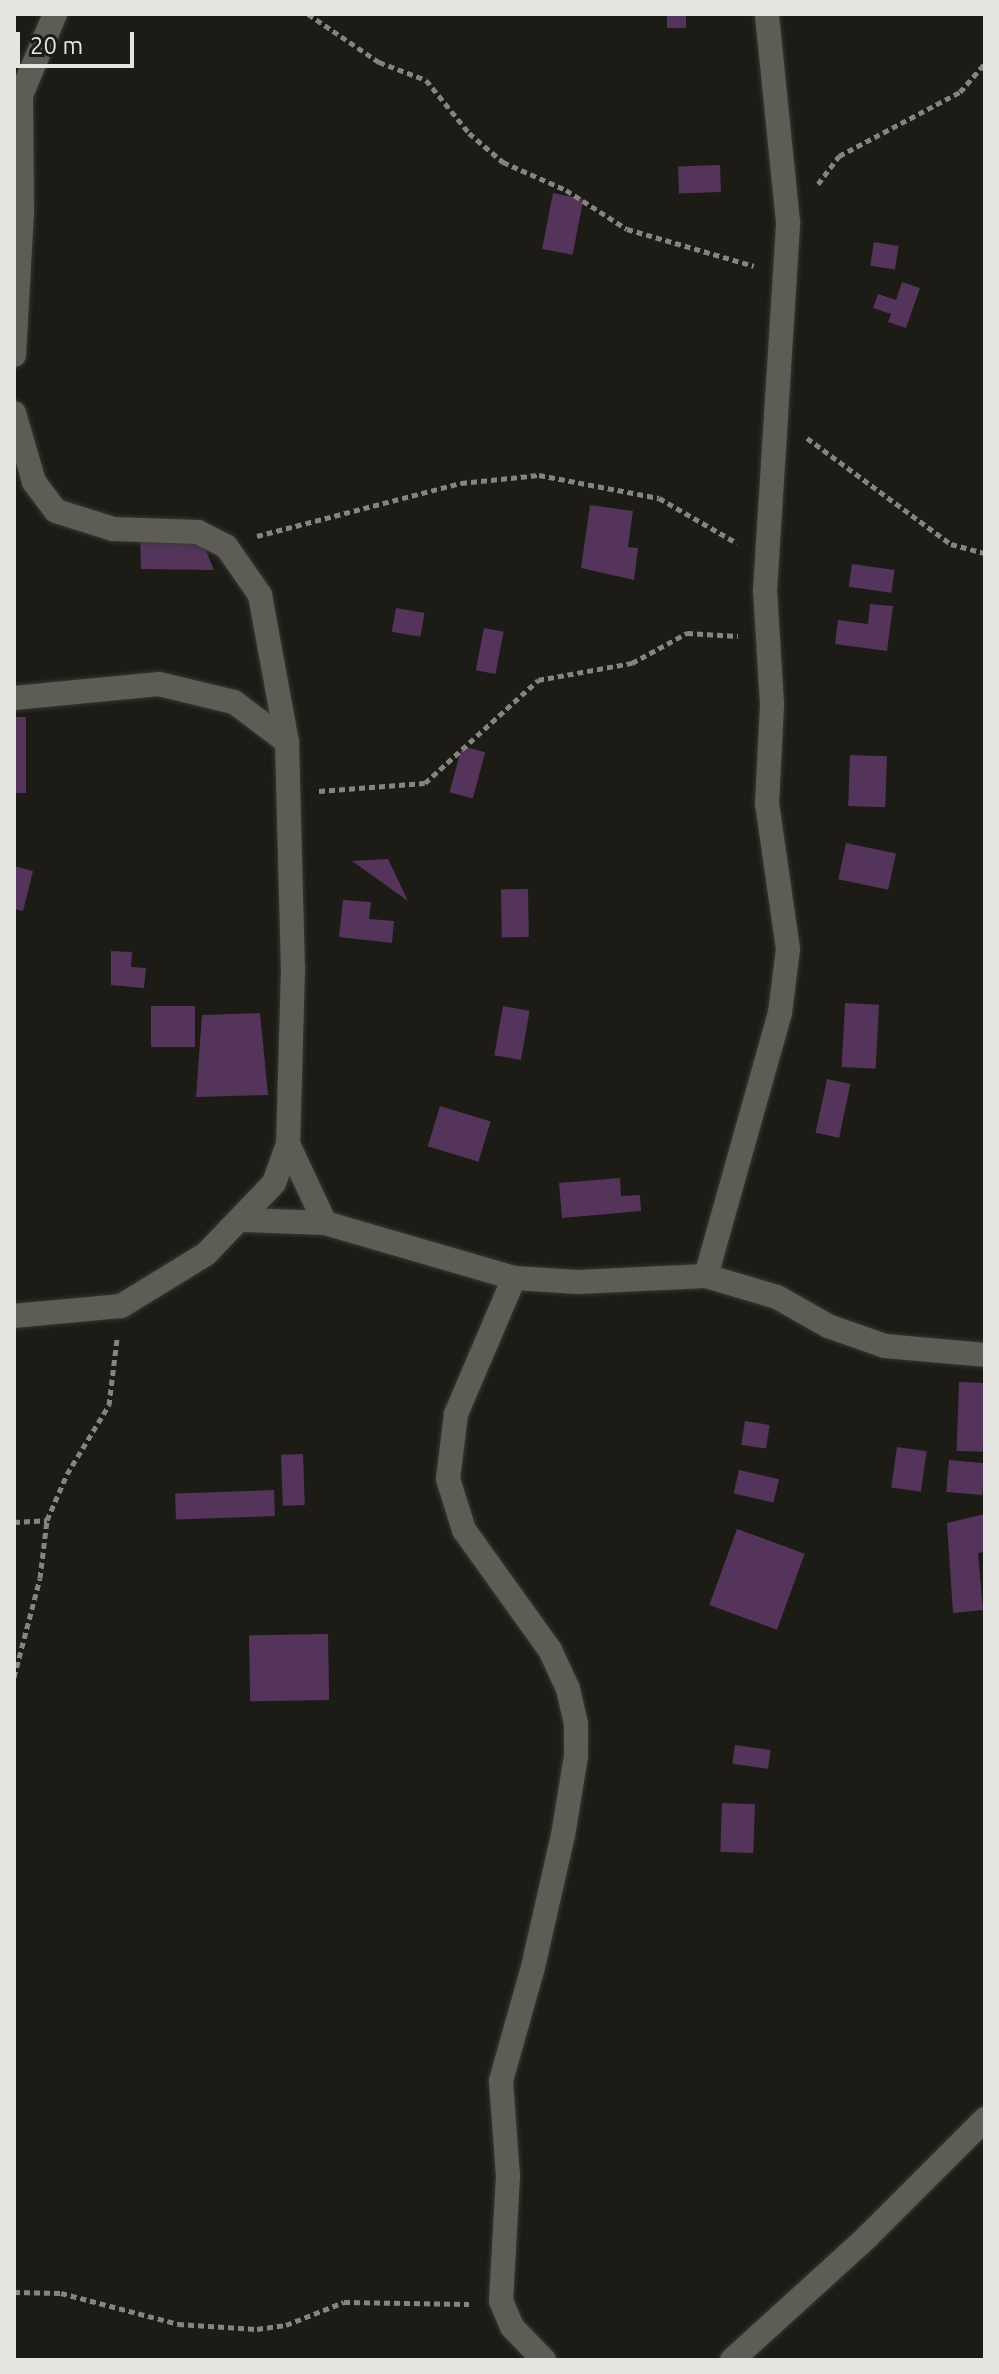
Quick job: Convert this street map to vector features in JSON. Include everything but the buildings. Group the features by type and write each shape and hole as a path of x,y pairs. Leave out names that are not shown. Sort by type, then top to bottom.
{"street":[{"path":"14,355 22,211 21,95 55,14"},
{"path":"706,1276 780,1013 788,949 767,804 772,704 766,561 788,222 767,14"},
{"path":"14,413 34,482 56,511 113,529 198,532 226,546 260,595 287,742 293,968 288,1144 274,1183 244,1220 206,1254 121,1306 14,1316"},
{"path":"14,698 159,684 234,702 287,742"},
{"path":"288,1144 325,1223"},
{"path":"244,1220 325,1223 514,1278 578,1282 706,1276 777,1297 828,1326 885,1346 985,1355"},
{"path":"514,1278 456,1414 448,1479 464,1530 550,1650 568,1689 576,1756 533,1967 501,2081 508,2176 502,2305 512,2327 544,2360"},
{"path":"732,2360 867,2237 985,2119"}],"path":[{"path":"308,14 379,62 426,80 469,133 503,162 566,190 627,229 785,275"},
{"path":"788,222 839,156 960,92 985,63"},
{"path":"777,416 951,544 985,553"},
{"path":"226,546 461,483 539,475 659,498 766,561"},
{"path":"286,793 425,783 538,680 632,663 687,633 768,638"},
{"path":"14,1677 40,1578 47,1520 67,1474 109,1405 121,1306"},
{"path":"14,1522 47,1520"},
{"path":"14,2292 61,2293 178,2324 257,2329 286,2325 344,2302 375,2299 502,2305"}]}
